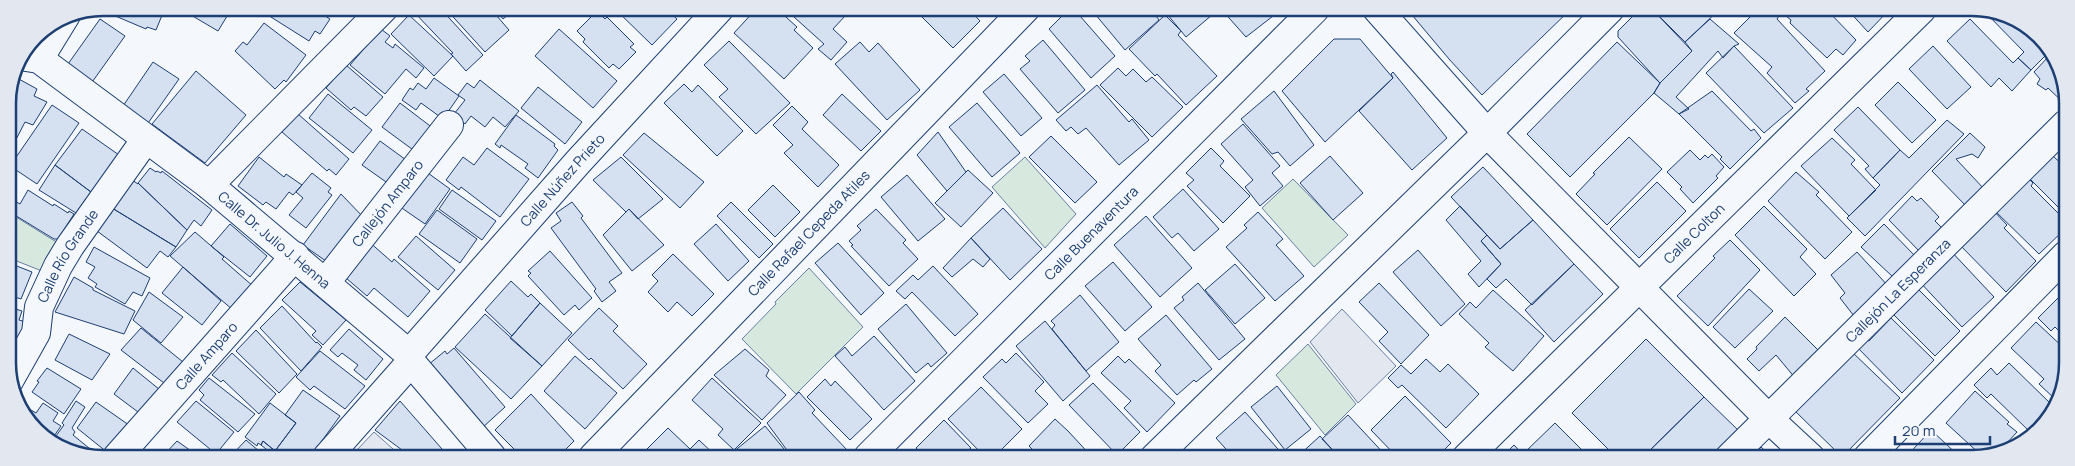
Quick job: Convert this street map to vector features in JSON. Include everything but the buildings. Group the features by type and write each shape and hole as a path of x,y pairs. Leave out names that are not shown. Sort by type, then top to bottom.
{"street":[{"path":"209,185 376,16"},
{"name":"Calle Núñez Prieto","path":"333,450 578,162 713,16"},
{"name":"Calle Rafael Cepeda Atiles","path":"600,450 1018,16"},
{"name":"Calle Buenaventura","path":"875,450 1308,16"},
{"path":"1382,16 1487,132 1639,288 1802,450"},
{"path":"1162,450 1603,16"},
{"name":"Calle Colton","path":"1474,450 1915,16"},
{"path":"32,58 50,35"},
{"name":"Calle Dr. Julio J. Henna","path":"32,58 209,185 326,282 410,358 486,450"},
{"name":"Callejón Amparo","path":"326,282 449,125"},
{"name":"Callejón La Esperanza","path":"1737,450 2059,131"},
{"name":"Calle Río Grande","path":"17,368 36,333 39,307 58,266 70,246 146,139"},
{"name":"Calle Amparo","path":"123,450 295,256"},
{"path":"1875,450 2059,261"}],"shaded area":[{"path":"1025,157 1076,214 1045,248 992,187"},
{"path":"1293,179 1348,235 1314,267 1262,208"},
{"path":"16,217 58,243 42,271 16,261"},
{"path":"809,268 863,327 796,394 742,339"},
{"path":"1342,309 1396,366 1358,403 1310,342"},
{"path":"1308,344 1356,404 1325,435 1276,375"},
{"path":"374,432 394,450 357,450"}]}
